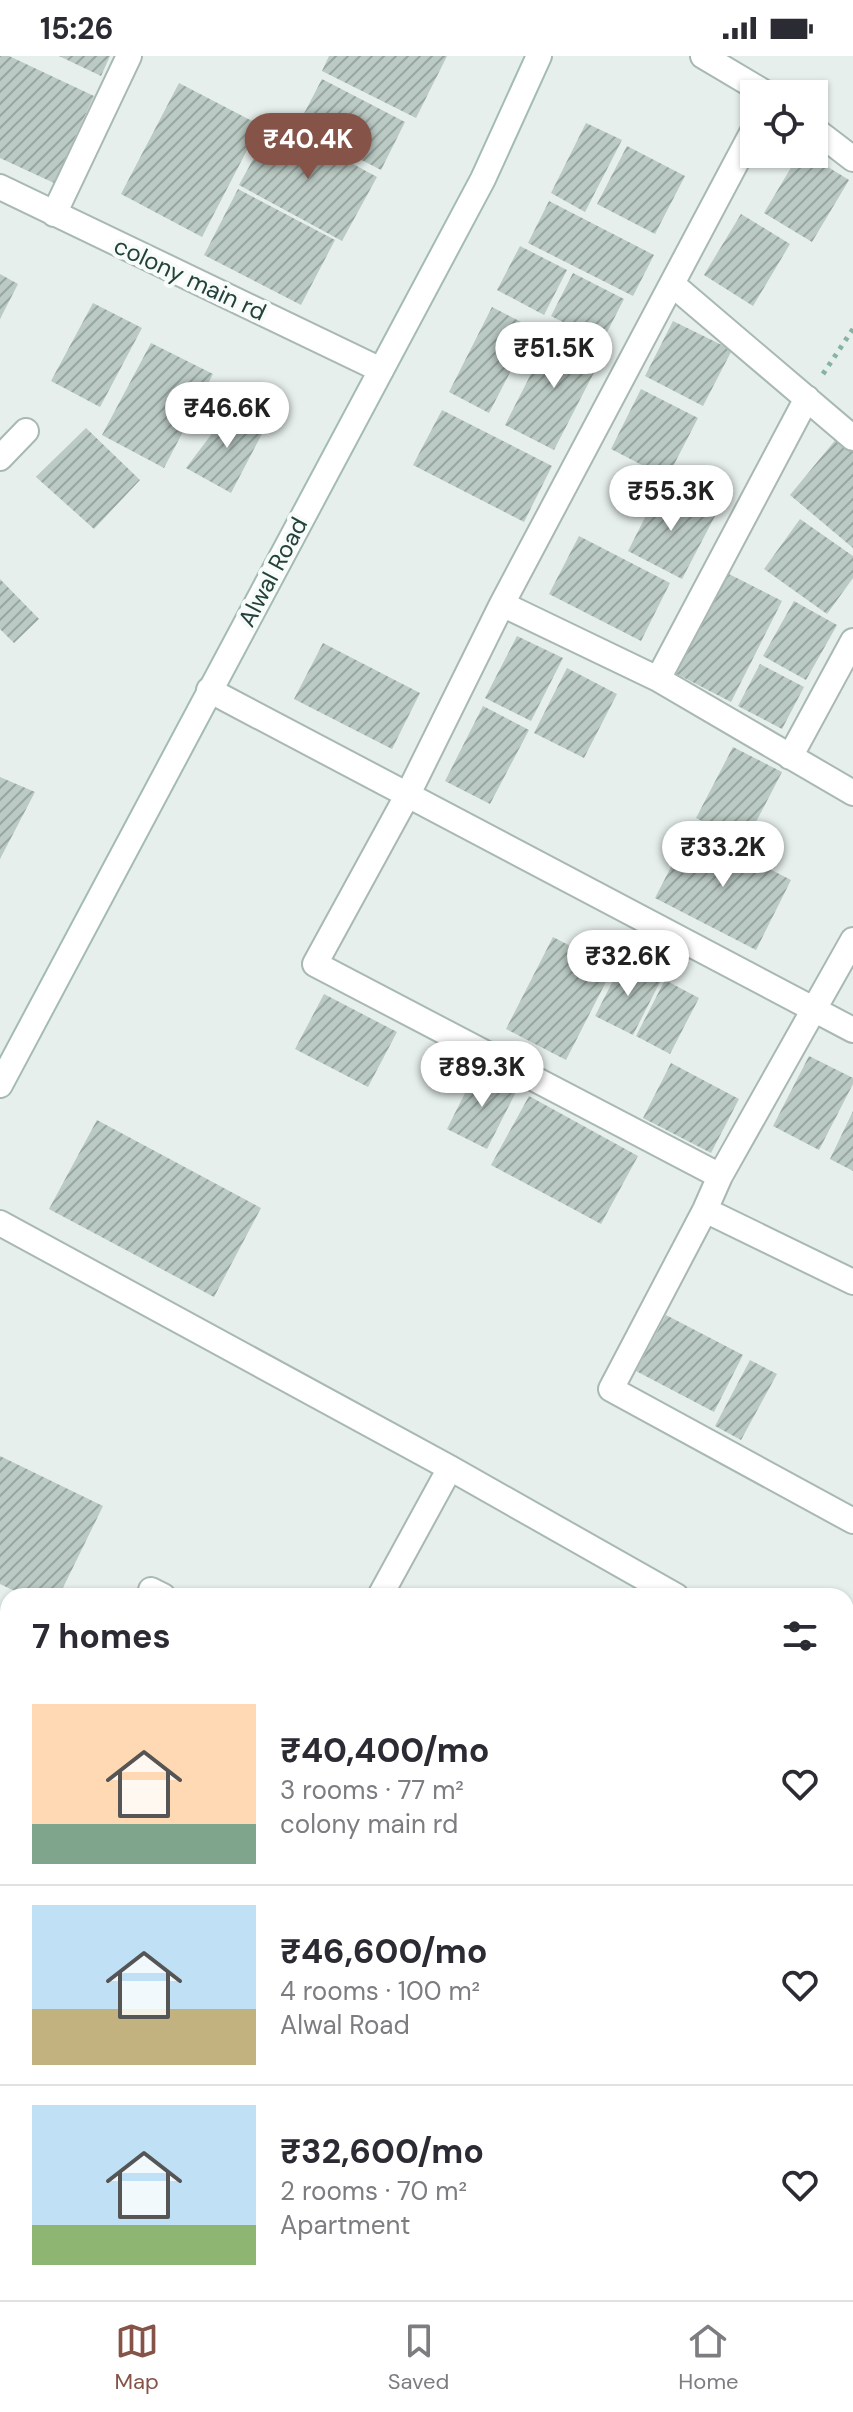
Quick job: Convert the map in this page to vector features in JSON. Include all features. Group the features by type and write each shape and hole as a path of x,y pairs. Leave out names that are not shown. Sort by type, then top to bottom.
{"street":[{"path":"54,214 129,56"},
{"name":"Alwal Road","path":"0,1085 483,179 539,56"},
{"path":"703,56 743,80"},
{"path":"828,140 853,159"},
{"path":"720,1176 315,964 408,794 502,604 740,155"},
{"name":"colony main rd","path":"0,187 381,370"},
{"path":"672,284 853,438"},
{"path":"658,679 807,398"},
{"path":"0,458 26,431"},
{"path":"502,604 658,679 853,793"},
{"path":"790,757 853,641"},
{"path":"209,690 853,1030"},
{"path":"853,940 720,1176 611,1389 853,1521"},
{"path":"705,1210 853,1282"},
{"path":"0,1223 450,1468 662,1588"},
{"path":"384,1588 450,1468"}],"path":[{"path":"807,398 853,329"}],"building":[{"path":"0,56 9,56 94,96 54,183 0,158"},
{"path":"59,56 110,56 101,76"},
{"path":"329,56 447,56 416,118 322,71"},
{"path":"322,79 405,122 381,170 297,127"},
{"path":"179,83 260,125 202,237 121,194"},
{"path":"274,121 377,177 342,241 239,185"},
{"path":"586,123 622,140 585,212 551,193"},
{"path":"627,146 685,176 655,234 597,204"},
{"path":"828,167 849,180 812,242 764,213 791,168"},
{"path":"238,189 335,240 301,305 204,255"},
{"path":"549,201 654,255 633,296 528,243"},
{"path":"741,214 790,244 753,306 704,275"},
{"path":"520,246 567,270 544,315 497,290"},
{"path":"573,273 624,299 602,342 551,316"},
{"path":"0,274 18,284 0,319"},
{"path":"93,303 142,328 100,407 51,381"},
{"path":"492,307 533,328 489,413 449,392"},
{"path":"673,321 732,350 703,406 645,376"},
{"path":"554,329 603,355 554,450 505,425"},
{"path":"151,343 213,374 164,468 102,435"},
{"path":"641,389 698,418 667,478 611,449"},
{"path":"232,407 265,428 231,493 186,468"},
{"path":"442,410 552,466 524,522 413,465"},
{"path":"86,428 140,480 94,529 36,477"},
{"path":"837,438 853,451 853,548 790,495"},
{"path":"660,488 715,516 682,579 628,551"},
{"path":"800,519 853,556 853,578 827,614 764,569"},
{"path":"579,536 670,583 641,641 549,594"},
{"path":"727,573 782,601 731,702 675,673"},
{"path":"0,579 39,619 14,643 0,629"},
{"path":"794,601 837,625 806,680 763,656"},
{"path":"517,636 563,658 531,721 485,698"},
{"path":"323,643 420,693 392,749 294,699"},
{"path":"760,664 804,687 782,729 738,706"},
{"path":"567,668 617,694 584,758 534,733"},
{"path":"483,706 529,730 490,804 445,781"},
{"path":"733,747 782,772 745,843 696,818"},
{"path":"0,777 35,792 0,859"},
{"path":"691,828 791,880 756,950 655,898"},
{"path":"553,937 613,968 566,1060 506,1029"},
{"path":"623,961 661,980 633,1035 595,1016"},
{"path":"665,980 699,998 670,1054 636,1036"},
{"path":"324,994 397,1032 368,1087 295,1049"},
{"path":"809,1056 853,1078 853,1084 819,1150 773,1126"},
{"path":"671,1063 739,1099 711,1153 643,1118"},
{"path":"477,1069 517,1090 487,1149 447,1129"},
{"path":"529,1096 638,1156 601,1224 491,1165"},
{"path":"853,1111 853,1171 830,1159"},
{"path":"97,1120 261,1208 214,1297 49,1209"},
{"path":"666,1315 743,1355 714,1412 636,1371"},
{"path":"750,1360 777,1374 741,1440 715,1426"},
{"path":"0,1456 103,1506 63,1588 8,1588 0,1584"}]}
